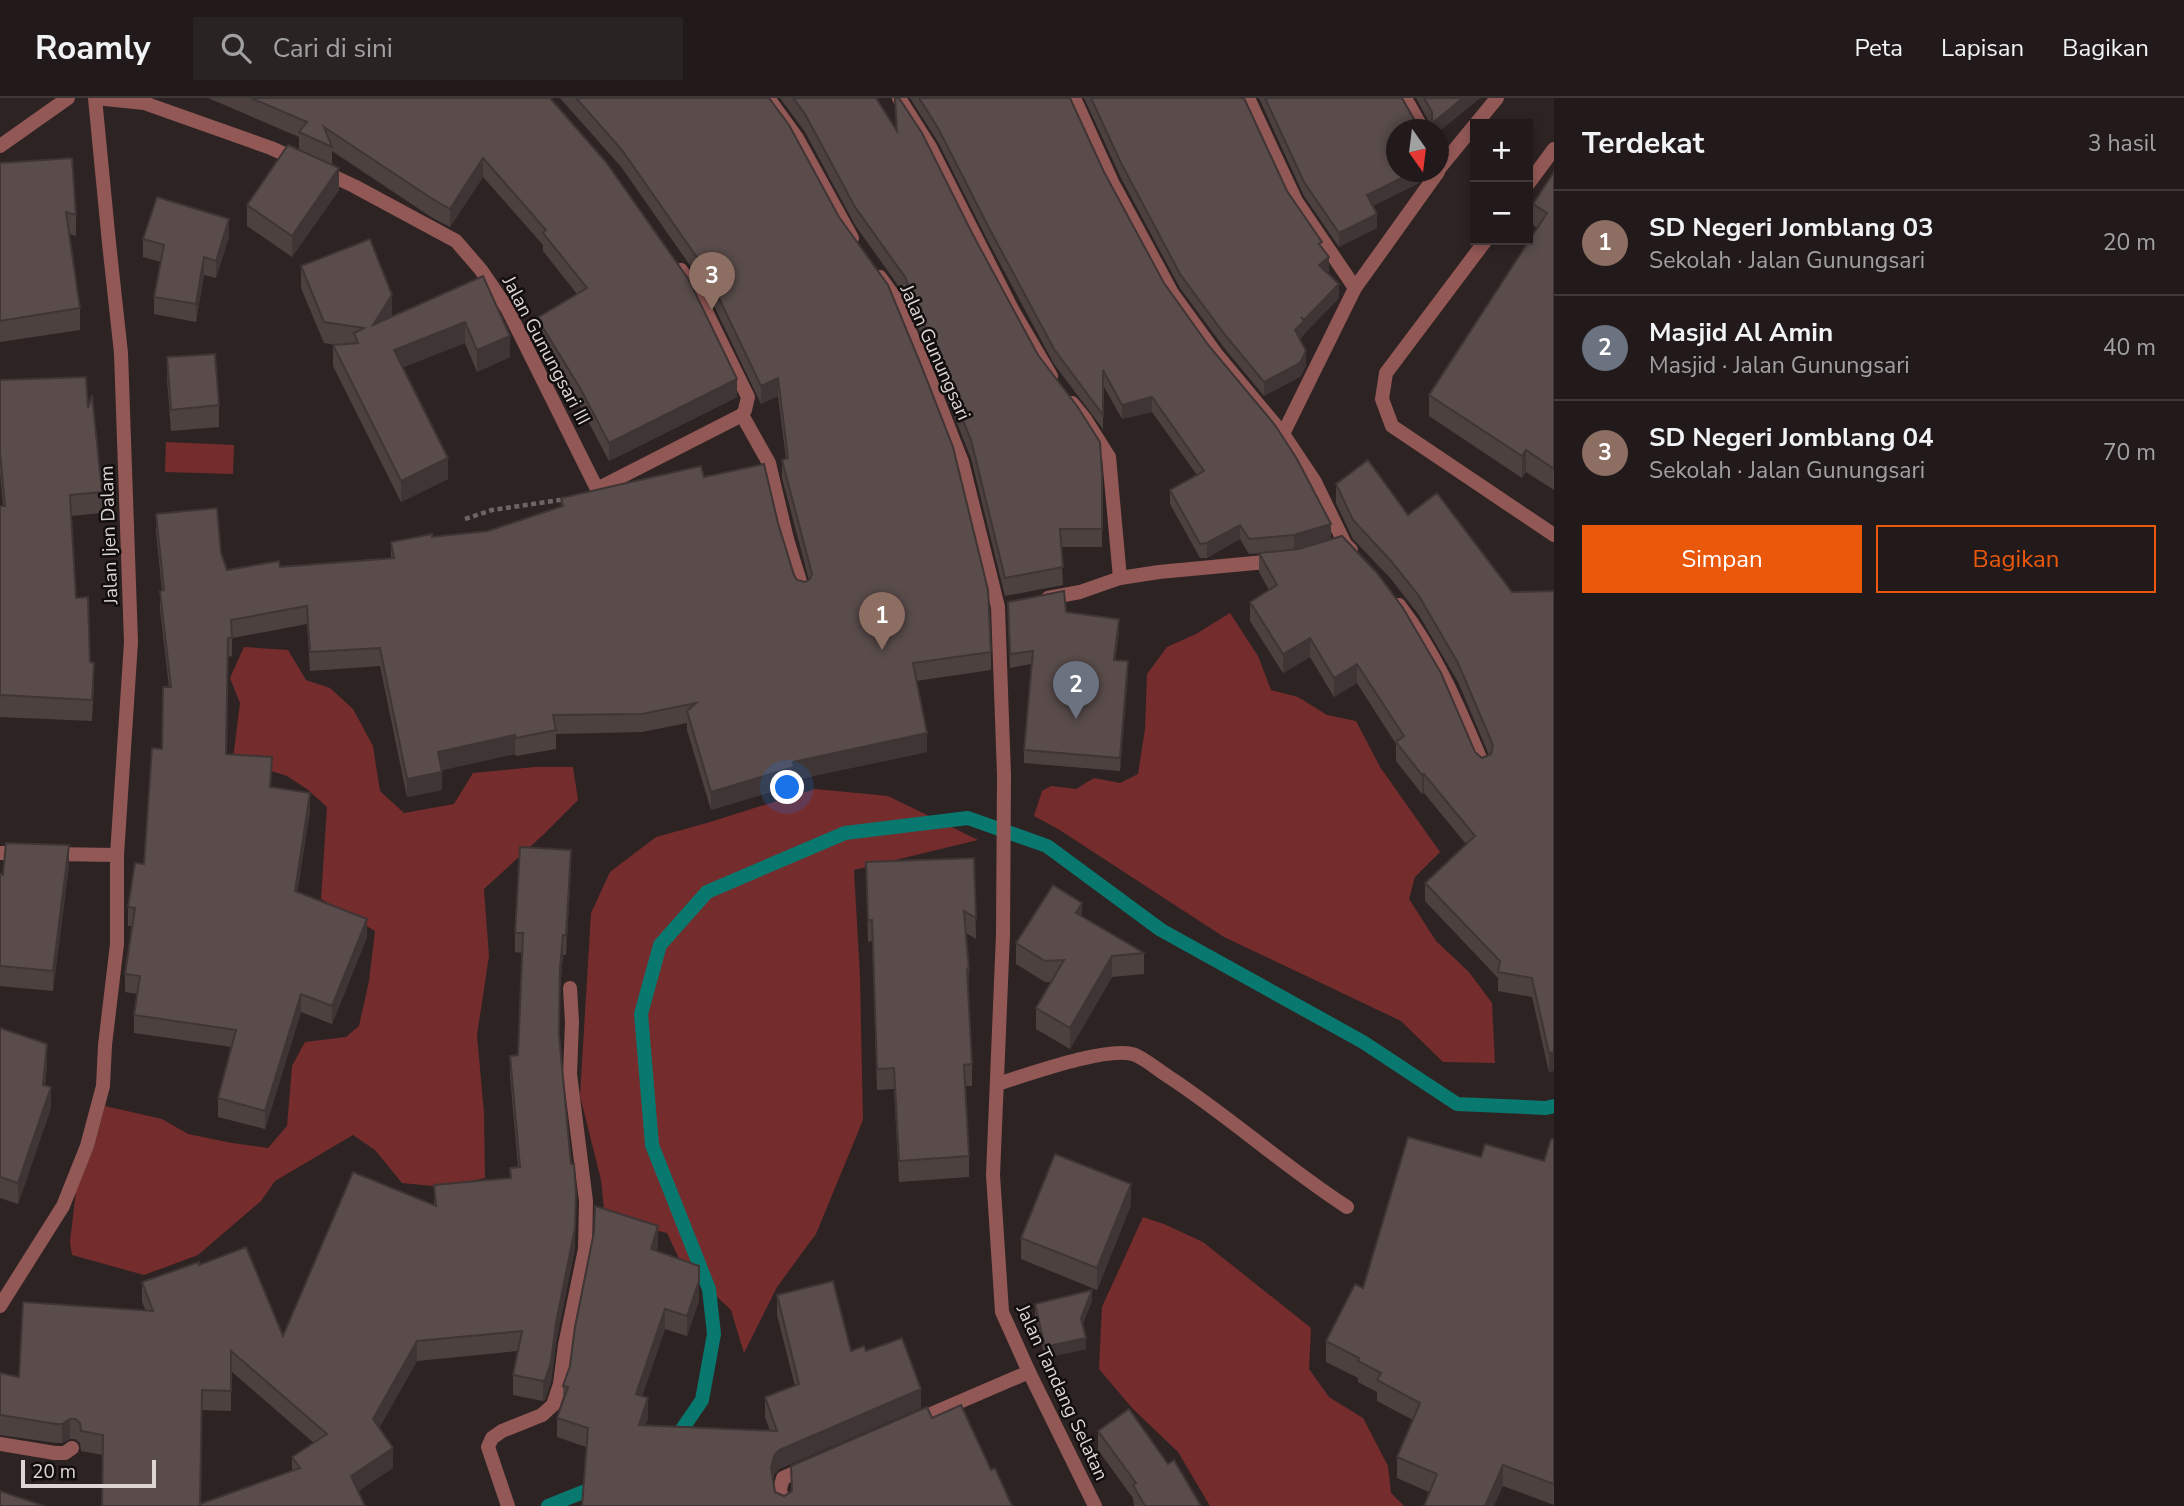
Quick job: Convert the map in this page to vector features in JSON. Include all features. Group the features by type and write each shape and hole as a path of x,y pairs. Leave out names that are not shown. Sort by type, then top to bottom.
{"street":[{"path":"0,146 68,98"},
{"name":"Jalan Ijen Dalam","path":"0,1306 63,1206 87,1146 103,1086 117,944 117,855 131,642 121,353 108,243 96,98 145,100"},
{"name":"Jalan Gunungsari","path":"768,98 797,138 847,230 895,299 962,462 1004,606 1004,775"},
{"path":"899,98 930,147 1046,369 1085,419 1109,457 1120,578"},
{"path":"1074,98 1112,182 1172,293 1217,355 1283,434 1315,482 1339,546 1361,561"},
{"path":"1248,98 1296,201 1355,288"},
{"path":"1405,98 1417,119"},
{"path":"1449,153 1497,98"},
{"name":"Jalan Gunungsari III","path":"145,100 271,148 354,186 456,241 507,307 597,489"},
{"path":"1529,182 1554,149"},
{"path":"1283,434 1355,288 1427,182"},
{"path":"1482,245 1386,373 1382,399 1392,426 1554,534"},
{"path":"597,489 742,415 745,410 748,397 697,293 674,261"},
{"path":"742,415 769,463 787,539 803,591"},
{"path":"1032,601 1080,592 1120,578 1296,559"},
{"path":"1391,595 1411,621 1450,687 1484,767"},
{"name":"Jalan Tandang Selatan","path":"1004,775 1003,934 993,1175 1002,1312 1095,1506"},
{"path":"0,853 117,855"},
{"path":"508,1506 488,1447 492,1438 502,1431 542,1415 553,1405 560,1384 565,1345 585,1249 586,1201 570,1074 570,988"},
{"path":"997,1084 1108,1054 1133,1054 1192,1092 1308,1181 1347,1207"},
{"path":"906,1425 1029,1372"},
{"path":"0,1444 55,1454 65,1454 72,1448"},
{"path":"783,1506 780,1489 783,1478 820,1462"}],"path":[{"path":"465,519 492,510 559,502 597,489"}],"shaded area":[{"path":"166,442 234,445 233,474 165,472"},
{"path":"1230,613 1258,656 1271,690 1298,697 1327,715 1356,721 1380,767 1440,852 1415,877 1409,899 1436,941 1469,972 1492,1003 1495,1063 1443,1062 1401,1021 1224,937 1034,816 1042,791 1051,786 1076,789 1094,778 1120,783 1138,774 1145,729 1147,674 1167,647 1196,634"},
{"path":"244,647 288,650 306,680 330,688 353,709 373,746 380,791 404,813 454,804 473,773 535,767 573,767 578,800 484,889 489,956 477,1035 484,1113 485,1178 443,1187 402,1183 375,1150 353,1135 275,1181 261,1201 198,1255 144,1275 72,1255 70,1242 76,1191 94,1147 105,1106 162,1119 188,1134 268,1148 287,1126 292,1066 305,1042 346,1037 359,1026 369,981 375,931 321,899 327,807 287,776 233,759 240,703 230,678"},
{"path":"815,789 888,796 978,840 854,870 860,977 863,1120 816,1234 777,1287 744,1353 731,1310 681,1263 667,1233 605,1218 601,1180 580,1096 591,913 610,872 656,837"},
{"path":"1143,1217 1203,1242 1311,1328 1309,1369 1329,1397 1363,1418 1388,1466 1391,1493 1404,1506 1210,1506 1178,1452 1133,1409 1099,1369 1102,1307"}],"building":[{"path":"251,98 550,98 606,162 689,280 737,379 609,443 580,388 537,318 587,288 543,233 546,230 483,158 450,209 324,127 332,147 299,132 307,122"},
{"path":"576,98 769,98 789,125 839,217 888,285 921,365 953,447 988,590 991,652 913,663 927,733 793,762 794,767 711,792 687,711 696,703 642,714 553,715 556,730 516,738 515,735 438,752 442,772 407,779 380,648 310,652 307,606 231,620 232,638 228,638 226,754 272,757 270,787 310,793 295,891 367,919 332,1006 301,994 265,1111 218,1098 236,1030 134,1015 140,976 125,974 135,908 128,907 135,863 144,864 152,748 162,749 163,687 171,687 160,591 164,590 156,514 217,508 221,553 227,570 279,561 280,567 394,558 391,542 432,534 432,537 488,531 563,506 561,498 701,466 704,477 764,464 794,575 797,580 805,582 812,574 782,460 788,458 778,378 761,386 705,269 622,150"},
{"path":"793,98 876,98 897,131 895,98 899,98 922,133 1038,355 1077,406 1100,442 1102,529 1060,529 1063,567 1005,578 971,440 905,277 855,207 805,114"},
{"path":"919,98 1070,98 1104,172 1164,283 1209,346 1275,425 1297,459 1331,524 1294,535 1249,539 1240,525 1207,543 1200,544 1170,490 1204,471 1152,397 1122,405 1103,370 1103,415 1054,349 938,128"},
{"path":"1091,98 1244,98 1287,191 1322,242 1319,244 1329,257 1319,265 1339,284 1304,320 1301,317 1304,321 1295,330 1306,351 1300,363 1264,382 1225,335 1180,274 1121,163"},
{"path":"1265,98 1402,98 1414,119 1386,119 1386,182 1394,182 1367,195 1377,214 1339,233 1304,182"},
{"path":"1424,98 1463,98 1437,119 1432,119 1432,112"},
{"path":"288,145 339,168 292,236 247,205"},
{"path":"72,158 76,215 66,212 80,308 0,321 0,163"},
{"path":"1554,172 1554,469 1526,450 1522,456 1429,395 1526,245 1533,245 1533,235 1547,213 1533,204"},
{"path":"157,197 229,219 216,261 204,257 196,304 154,297 164,245 143,239"},
{"path":"370,239 392,295 373,325 483,276 510,336 477,350 465,322 394,350 448,458 401,481 333,345 358,343 354,333 364,328 324,322 301,266"},
{"path":"215,354 219,405 171,410 167,357"},
{"path":"86,377 88,408 92,395 102,492 70,495 76,598 88,597 90,662 94,663 92,700 0,695 0,506 5,506 0,452 0,380"},
{"path":"1368,460 1408,515 1437,493 1512,592 1554,591 1554,1052 1549,1053 1532,978 1498,972 1500,961 1425,883 1475,836 1396,742 1404,736 1357,664 1334,678 1310,638 1283,654 1250,602 1277,585 1259,553 1299,549 1342,536 1377,573 1403,608 1441,673 1475,752 1482,758 1491,754 1493,745 1458,663 1419,596 1353,520 1336,484"},
{"path":"1064,591 1066,612 1119,619 1114,660 1128,661 1120,758 1024,750 1033,651 1010,654 1008,602"},
{"path":"6,843 69,845 53,971 0,966 0,874 3,875"},
{"path":"520,847 571,850 566,935 563,935 560,969 559,1034 571,1164 574,1164 575,1228 551,1362 545,1380 513,1375 522,1331 417,1341 373,1419 393,1448 351,1476 365,1506 102,1506 103,1435 81,1431 80,1423 75,1419 56,1424 0,1415 0,1373 19,1377 23,1302 153,1311 142,1282 246,1247 283,1336 353,1172 436,1206 434,1185 511,1178 510,1168 520,1167 510,1056 518,1055 523,933 515,933","holes":["231,1351 327,1434 292,1457 300,1468 200,1504 202,1390 231,1391"]},
{"path":"974,858 976,918 964,911 972,1064 964,1065 969,1156 899,1161 894,1068 877,1069 872,920 868,920 866,862"},
{"path":"1053,885 1082,903 1076,913 1144,953 1112,956 1070,1028 1036,1008 1064,960 1045,961 1016,943"},
{"path":"0,1028 47,1044 43,1085 51,1087 18,1183 0,1177"},
{"path":"1408,1137 1481,1157 1485,1144 1544,1161 1551,1139 1554,1139 1554,1484 1503,1465 1485,1506 1424,1506 1437,1474 1397,1457 1420,1403 1377,1380 1381,1373 1326,1341 1355,1284 1363,1288"},
{"path":"1055,1154 1131,1184 1097,1268 1021,1238"},
{"path":"595,1206 658,1226 651,1249 699,1266 699,1281 687,1316 665,1309 636,1394 648,1398 639,1425 777,1431 765,1397 799,1384 777,1295 833,1281 851,1351 864,1346 866,1351 902,1338 921,1389 779,1450 774,1456 771,1468 775,1492 784,1496 792,1491 791,1466 927,1407 932,1418 961,1405 991,1470 995,1468 1012,1506 582,1506 588,1428 557,1418 568,1387 563,1386 570,1366 594,1232"},
{"path":"1092,1290 1081,1318 1086,1338 1045,1347 1035,1304"},
{"path":"1129,1409 1168,1464 1174,1460 1201,1506 1145,1506 1133,1485 1136,1483 1098,1431"},
{"path":"0,1491 44,1506 0,1506"}],"waterway":[{"path":"674,1441 702,1400 714,1334 709,1289 652,1145 641,1014 660,945 707,892 845,833 968,818 1047,846 1161,930 1363,1042 1457,1104 1546,1108 1554,1106"},
{"path":"548,1506 598,1486"}],"place":[{"name":"SD Negeri Jomblang 04","path":"712,310"},
{"name":"SD Negeri Jomblang 03","path":"882,650"},
{"name":"Masjid Al Amin","path":"1076,719"}]}
